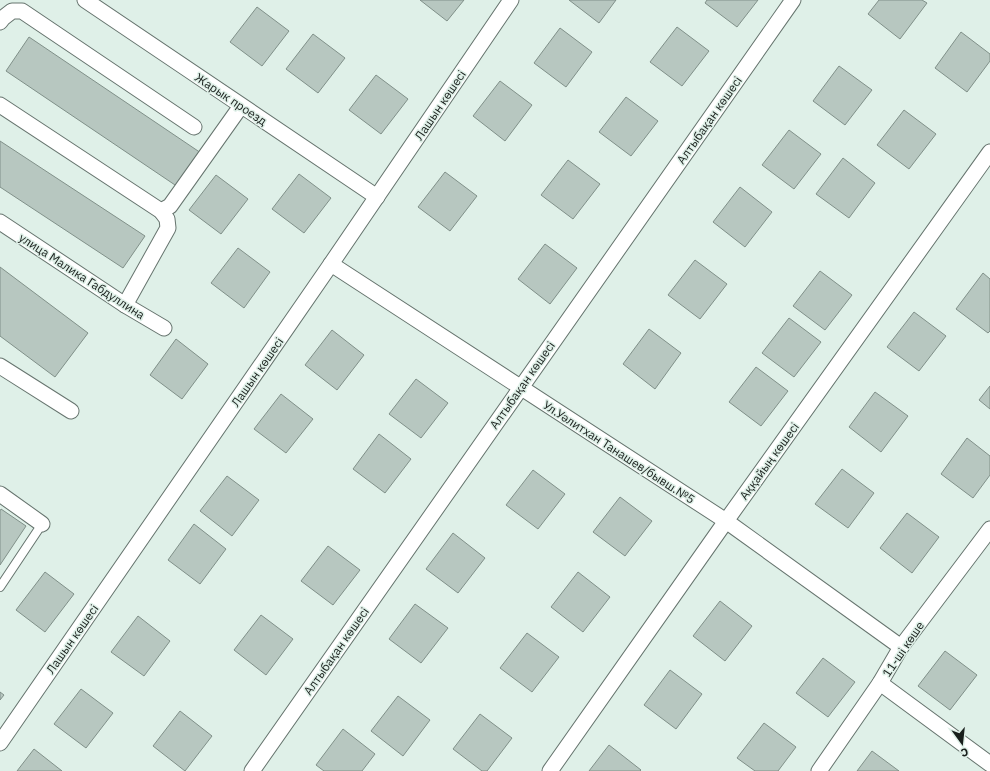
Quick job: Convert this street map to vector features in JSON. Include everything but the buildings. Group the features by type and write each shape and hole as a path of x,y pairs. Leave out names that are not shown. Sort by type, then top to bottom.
{"street":[{"name":"Жарык проезд","path":"85,0 377,197"},
{"name":"Лашын көшесі","path":"0,743 331,264 511,0"},
{"name":"Алтыбақан көшесі","path":"252,771 793,0"},
{"path":"0,22 12,11 22,11 194,127"},
{"path":"0,105 161,211 167,219 168,228 125,305"},
{"path":"161,211 170,206 241,106"},
{"name":"Аққайың көшесі","path":"550,771 726,521 990,152"},
{"name":"улица Малика Габдуллина","path":"0,222 125,305 164,328"},
{"name":"Ул.Уәлитхан Танашев/бывш.№5","path":"331,264 726,521 901,647"},
{"path":"0,366 72,411"},
{"path":"0,494 42,524"},
{"name":"11-ші көше","path":"819,771 880,683 901,647 990,529"},
{"path":"880,683 990,764"}],"lane":[{"path":"0,588 42,524"}]}
